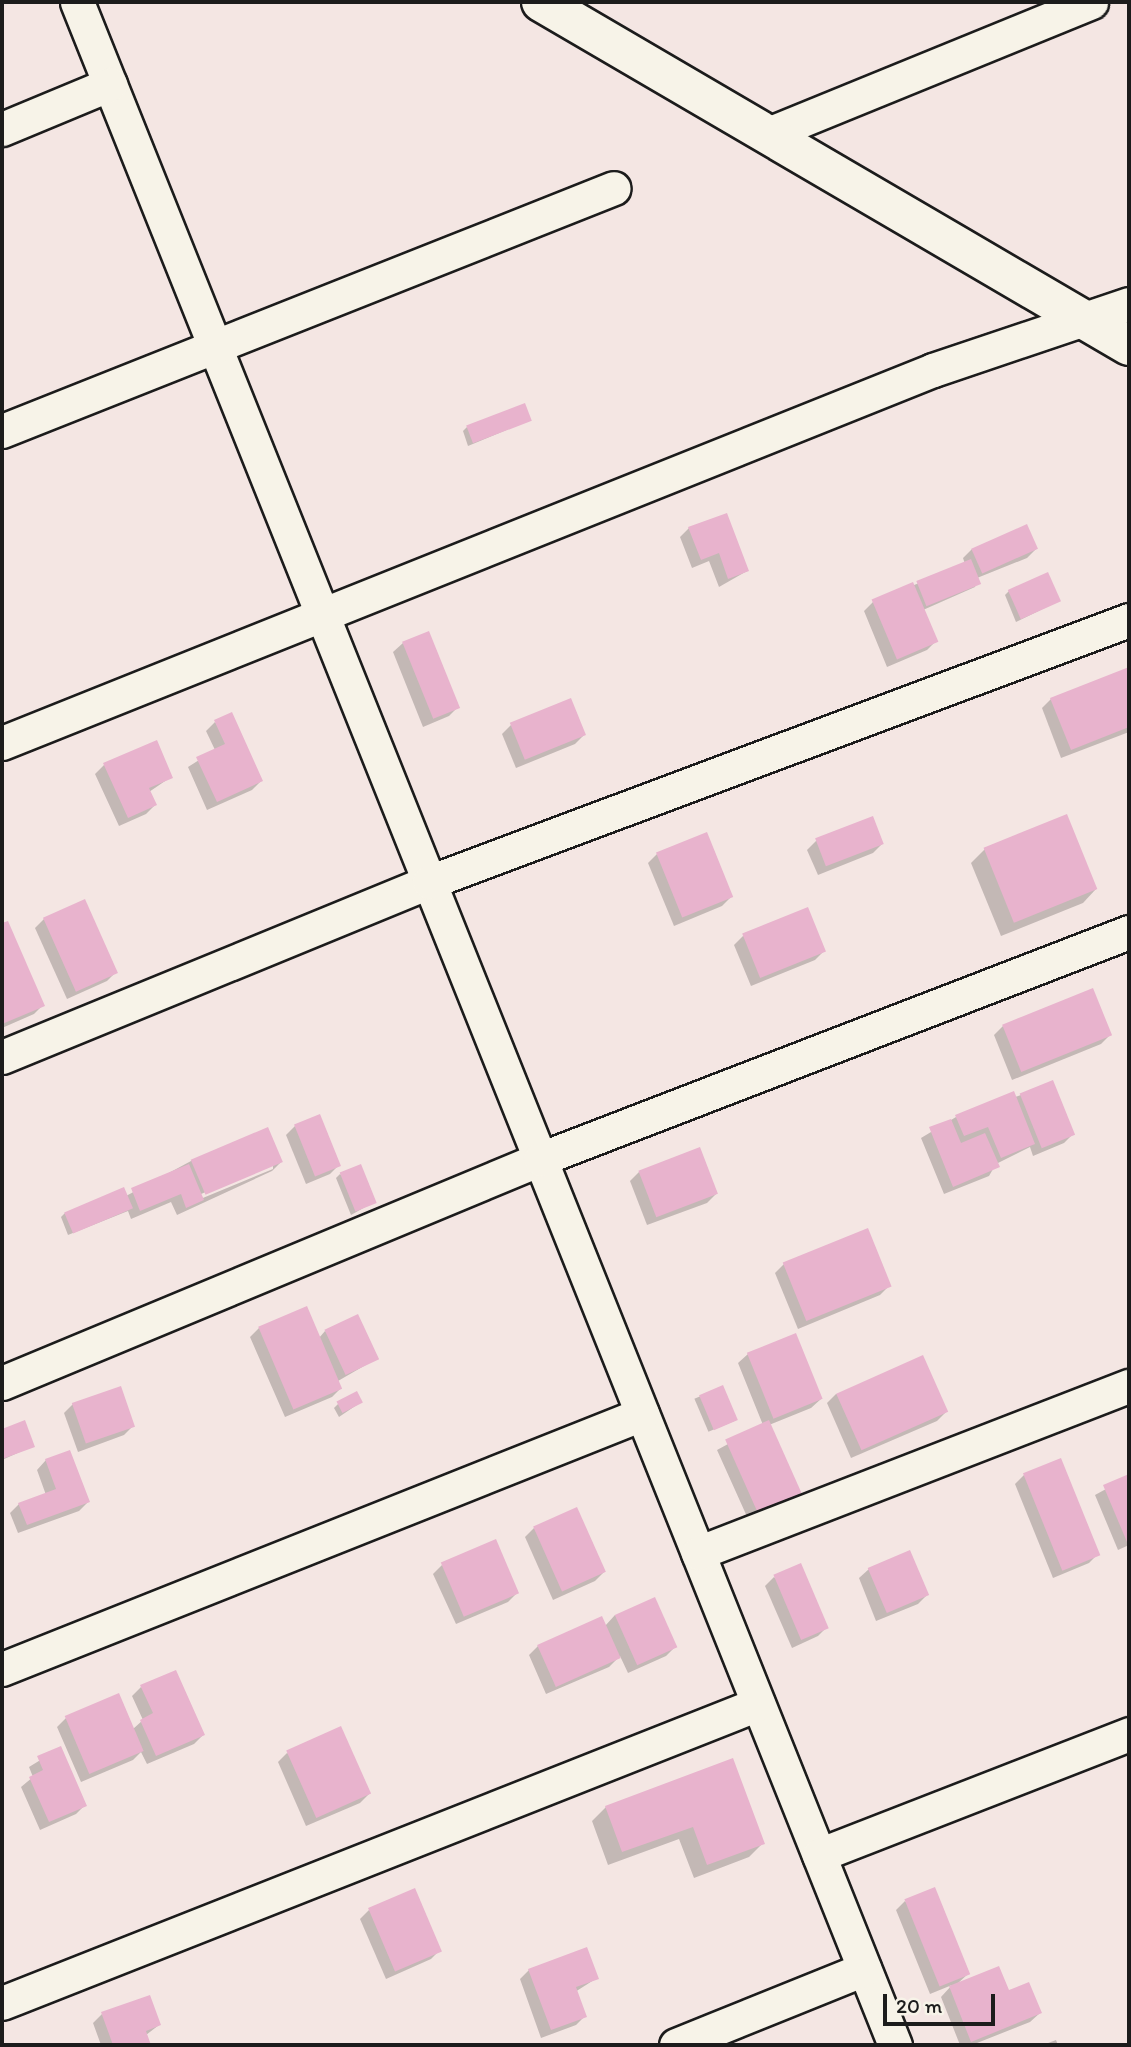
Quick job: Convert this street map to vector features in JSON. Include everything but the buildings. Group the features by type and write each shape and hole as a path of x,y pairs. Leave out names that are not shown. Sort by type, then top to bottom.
{"street":[{"path":"77,2 895,2045"},
{"path":"541,2 1129,346"},
{"path":"768,134 1091,2"},
{"path":"2,129 110,84"},
{"path":"2,431 614,188"},
{"path":"2,743 933,370 1087,321 1129,303"},
{"path":"2,1057 429,882 1129,620"},
{"path":"2,1382 540,1159 1129,932"},
{"path":"698,1553 1129,1386"},
{"path":"2,1669 642,1415"},
{"path":"2,2003 758,1704"},
{"path":"818,1855 1129,1734"},
{"path":"676,2045 864,1969"}]}
